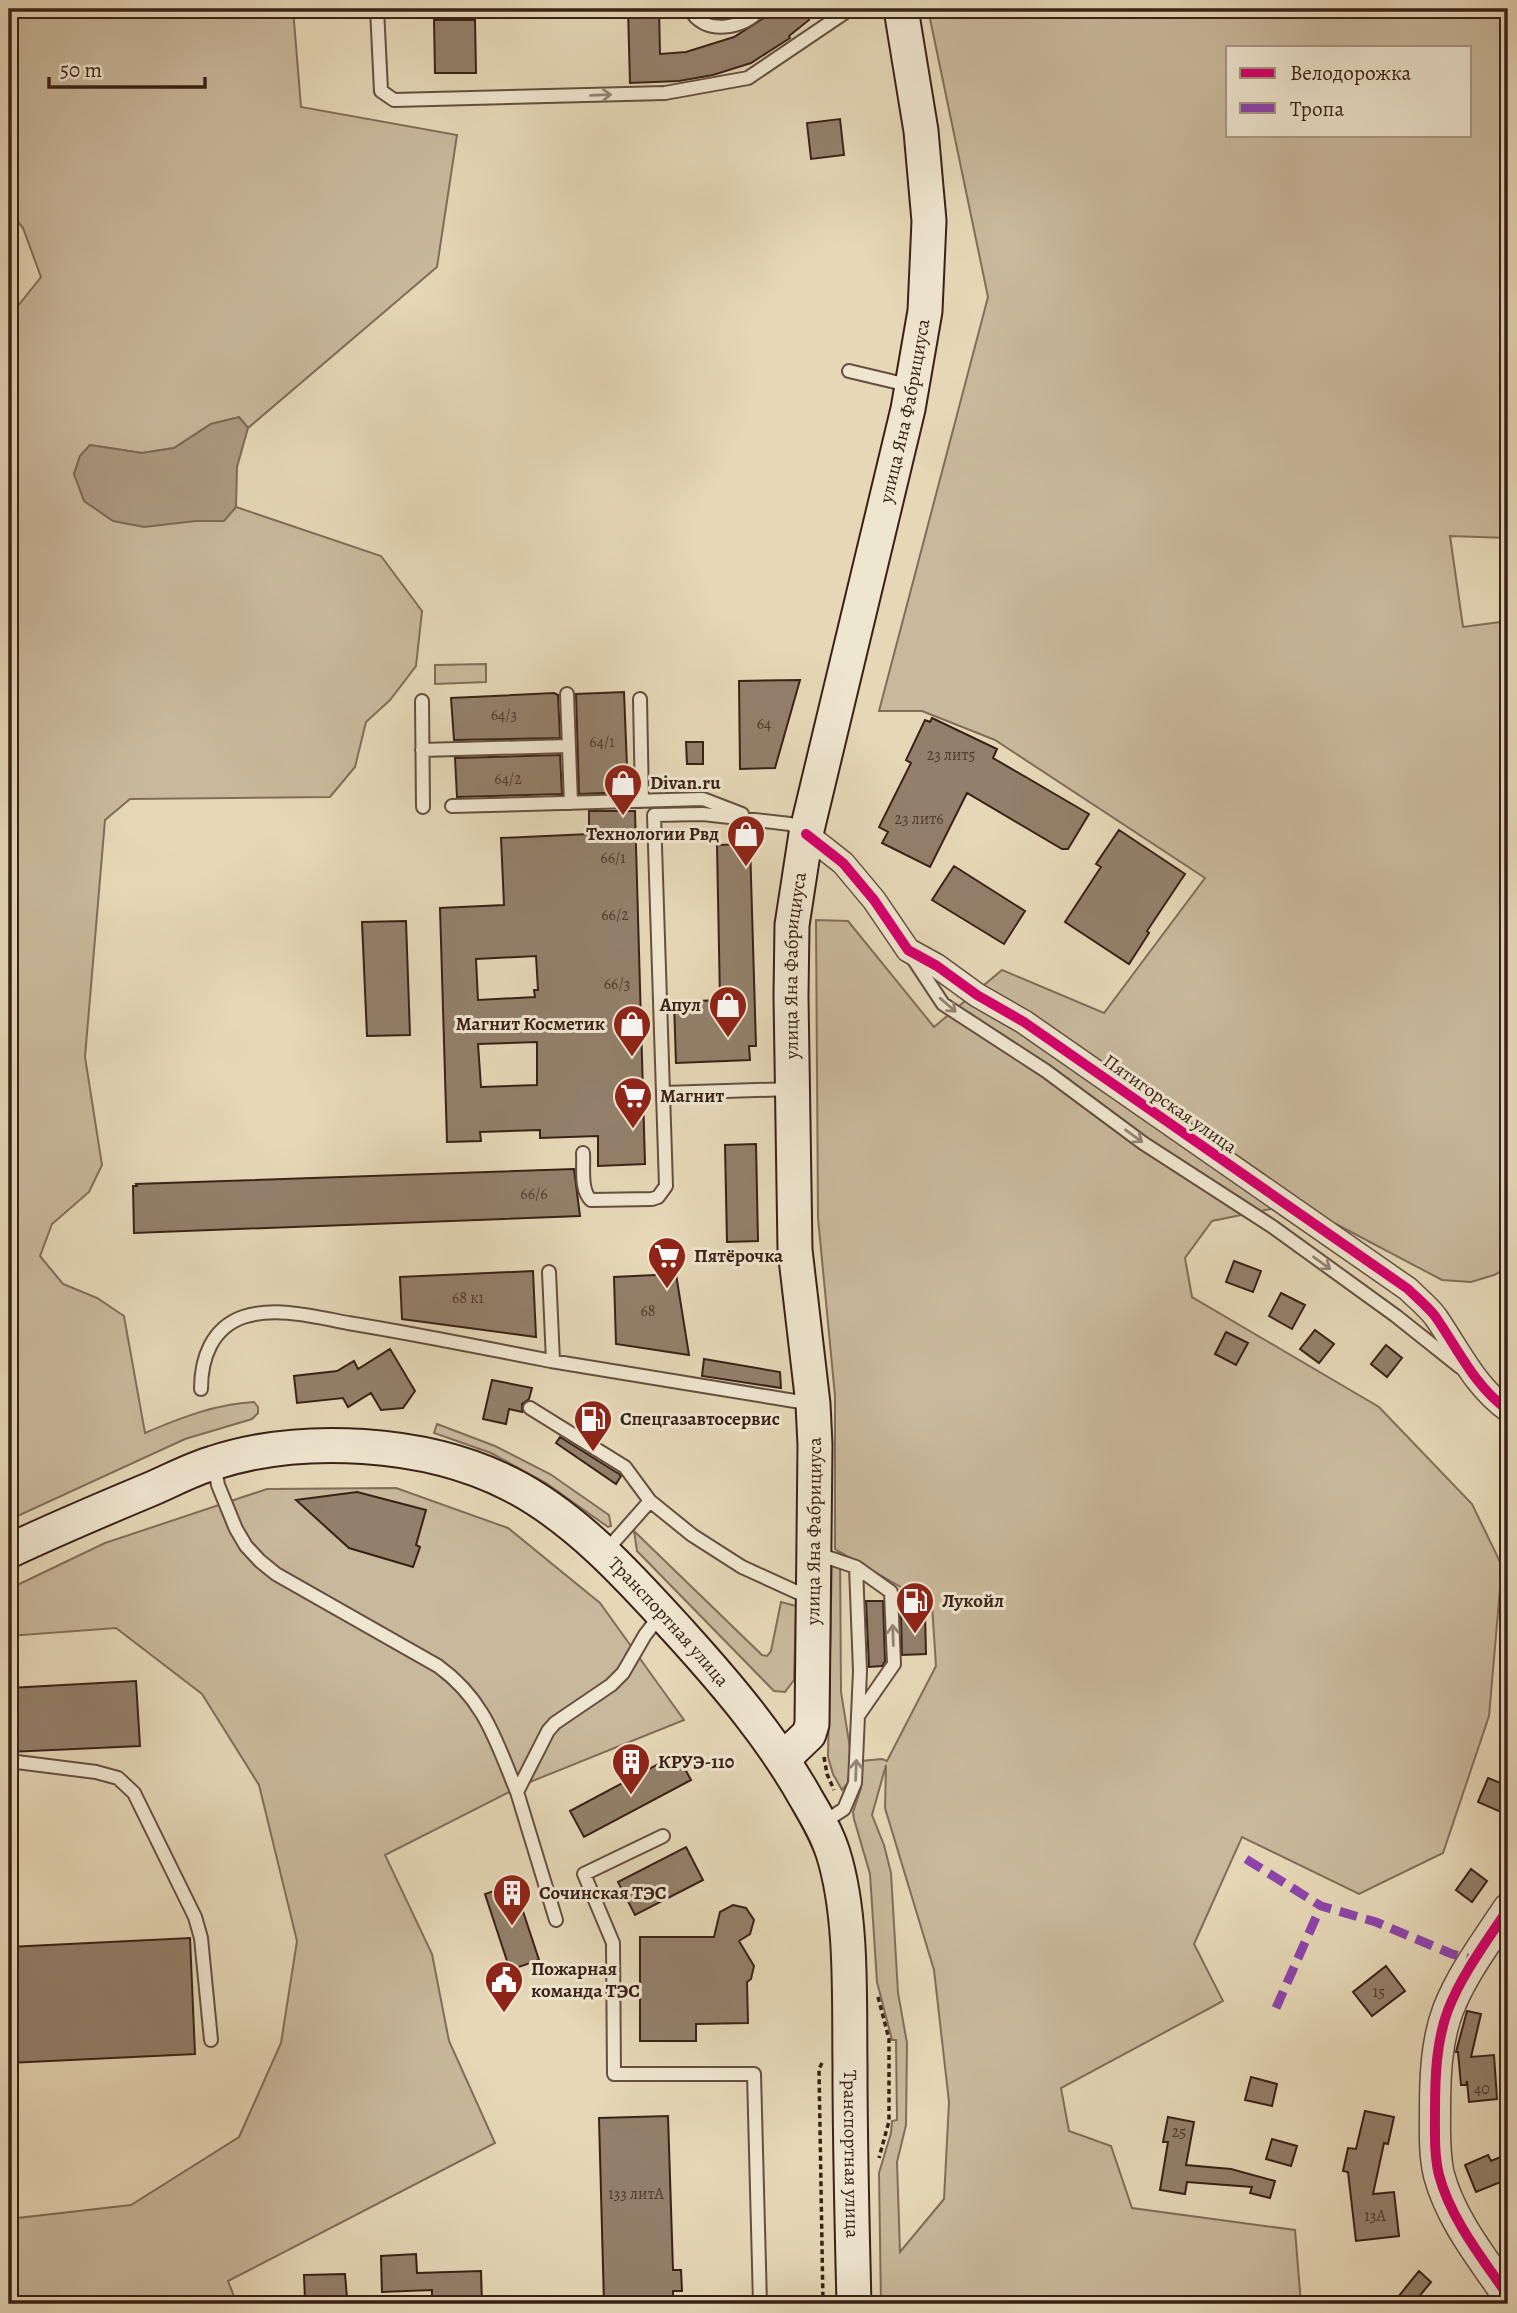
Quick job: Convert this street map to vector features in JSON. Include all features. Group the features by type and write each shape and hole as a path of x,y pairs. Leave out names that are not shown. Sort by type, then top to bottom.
{"main road":[{"name":"улица Яна Фабрициуса","path":"783,1758 809,1734 812,1724 814,1553 813,1404 795,1250 792,925 806,834 912,386 925,312 929,221 921,131 901,9"},
{"name":"Транспортная улица","path":"9,1551 214,1462 275,1450 335,1446 378,1447 468,1466 511,1485 561,1517 603,1554 662,1612 747,1709 783,1758 821,1824 833,1852 841,1890 850,1986 854,2304"}],"street":[{"name":"Пятигорская улица","path":"806,834 842,863 874,900 908,950 937,966 976,995 1024,1022 1408,1289 1433,1314 1479,1383 1492,1398 1508,1410"},
{"path":"1508,1909 1475,1960 1447,2011 1439,2046 1435,2086 1435,2140 1439,2175 1467,2235 1508,2296"}],"lane":[{"path":"377,9 380,90 394,100 665,93 748,78 850,9"},
{"path":"690,9 702,23 713,26 744,23 760,9"},
{"path":"849,371 912,386"},
{"path":"567,694 571,803"},
{"path":"639,699 642,801"},
{"path":"422,701 423,807"},
{"path":"422,750 569,746"},
{"path":"452,806 703,799 759,820"},
{"path":"583,1153 584,1189 591,1200 652,1199 658,1197 666,1186 654,815 703,814 759,820 790,824 806,834"},
{"path":"663,1093 792,1089"},
{"path":"549,1272 553,1361"},
{"path":"201,1389 201,1372 215,1337 229,1324 245,1317 271,1313 302,1315 375,1327 553,1361 813,1404"},
{"path":"530,1408 625,1467 650,1501 692,1535 742,1567 813,1600"},
{"path":"214,1462 218,1485 246,1546 276,1574 438,1666 457,1680 473,1698 487,1723 517,1793 556,1920"},
{"path":"603,1554 650,1501"},
{"path":"814,1553 856,1567 891,1592 894,1664 858,1716"},
{"path":"821,1824 844,1809 855,1783 860,1671 856,1567"},
{"path":"517,1793 548,1731 555,1723 611,1685 623,1673 662,1612"},
{"path":"9,1761 96,1772 118,1778 134,1793 191,1909 201,1938 211,2040"},
{"path":"663,1836 583,1874 613,1943 614,2074 754,2074 760,2304"}],"shaded area":[{"path":"9,9 293,9 301,107 457,135 437,267 248,428 239,417 211,424 174,448 142,453 90,445 80,456 74,474 196,521 223,521 236,507 381,556 422,611 416,666 390,700 366,722 355,767 330,797 130,799 105,820 85,1057 102,1165 89,1192 52,1224 40,1256 63,1284 97,1298 124,1316 145,1433 185,1417 225,1406 254,1402 258,1413 252,1419 185,1439 9,1520 9,317 41,277 23,228 9,211"},
{"path":"928,9 1508,9 1508,538 1450,536 1463,627 1508,621 1508,1268 1471,1282 1442,1280 1336,1224 1276,1208 1212,1221 1185,1258 1192,1297 1379,1407 1472,1504 1502,1566 1489,1716 1443,1853 1359,1894 1242,1837 1194,1944 1223,2001 1061,2088 1069,2131 1111,2146 1132,2208 1295,2230 1301,2304 881,2304 879,2173 892,2121 897,2120 896,2040 892,2040 877,1982 870,1874 853,1812 861,1788 861,1761 887,1761 936,1666 932,1605 835,1549 835,1396 818,1218 816,920 848,921 934,1027 1002,970 1104,1013 1205,878 995,740 922,711 879,711 988,297","holes":["886,1765 885,1808 934,1970 949,2102 944,2199 900,2252 897,2162 906,2125 907,2043 898,1993 891,1873 872,1815"]},
{"path":"239,417 248,428 237,467 236,507 224,521 144,527 113,521 84,501 74,474 80,456 90,445 142,453 174,448 211,424"},
{"path":"486,664 486,682 435,684 435,665"},
{"path":"437,1424 495,1446 550,1474 609,1515 611,1526 608,1527 546,1483 491,1453 434,1433"},
{"path":"396,1488 508,1528 600,1603 684,1720 525,1784 385,1855 432,1954 449,2041 495,2143 228,2281 237,2304 9,2304 9,2219 131,2205 239,2137 281,2043 297,1941 259,1785 202,1694 116,1628 9,1636 9,1589 105,1543 267,1489"},
{"path":"634,1531 762,1655 767,1656 771,1651 781,1602 796,1606 794,1680 785,1692 774,1691 637,1551"},
{"path":"840,1552 841,1692 850,1748 848,1783 842,1790 828,1757 832,1553"}],"building":[{"path":"628,9 659,9 660,54 686,52 734,37 773,12 806,9 809,20 789,36 790,38 751,63 713,75 679,81 630,83"},
{"path":"434,20 475,20 476,73 435,73"},
{"path":"840,119 844,155 811,159 807,123"},
{"path":"800,680 775,768 740,769 739,681"},
{"path":"624,692 628,792 579,794 576,694"},
{"path":"554,693 558,695 560,738 454,740 451,698"},
{"path":"932,718 997,749 993,758 1089,814 1068,849 1062,849 967,793 930,867 882,843 888,832 879,827 911,763 906,760 925,720 930,722"},
{"path":"686,742 703,742 703,764 687,764"},
{"path":"560,755 562,794 457,797 455,758"},
{"path":"589,811 635,811 645,1164 598,1166 598,1136 540,1138 540,1130 480,1132 481,1141 447,1142 440,908 504,905 501,838 589,834","holes":["536,956 538,990 534,990 535,997 478,1000 476,959","537,1042 537,1085 481,1087 478,1044"]},
{"path":"1119,830 1185,874 1147,931 1149,933 1129,964 1065,922 1101,867 1096,864"},
{"path":"750,844 756,1046 749,1046 750,1060 676,1063 674,1002 720,1000 717,845"},
{"path":"954,866 1025,911 1004,944 932,900"},
{"path":"406,921 410,1035 367,1036 362,922"},
{"path":"756,1144 758,1241 727,1242 725,1145"},
{"path":"574,1169 580,1216 134,1233 133,1186 137,1186 136,1184"},
{"path":"1234,1261 1261,1271 1253,1292 1226,1282"},
{"path":"533,1271 536,1337 402,1319 400,1277"},
{"path":"676,1274 689,1355 616,1344 614,1277"},
{"path":"1281,1293 1305,1305 1292,1329 1269,1316"},
{"path":"1315,1330 1334,1344 1319,1363 1300,1349"},
{"path":"1226,1332 1248,1343 1236,1365 1215,1354"},
{"path":"1386,1345 1402,1358 1387,1377 1371,1364"},
{"path":"390,1349 415,1391 403,1408 381,1410 371,1393 348,1407 343,1398 297,1403 294,1376 337,1371 354,1361 358,1369"},
{"path":"704,1359 780,1372 781,1388 702,1376"},
{"path":"492,1380 532,1388 529,1399 522,1404 522,1412 509,1409 506,1424 483,1419"},
{"path":"560,1437 619,1474 621,1476 616,1484 556,1443"},
{"path":"357,1492 426,1510 416,1545 420,1547 413,1567 349,1548 296,1500"},
{"path":"866,1601 883,1601 885,1661 882,1666 869,1667"},
{"name":"Лукойл","path":"925,1614 926,1654 902,1655 901,1615"},
{"path":"136,1681 140,1746 9,1752 9,1688"},
{"name":"КРУЭ-110","path":"677,1754 691,1780 584,1837 570,1811"},
{"path":"1488,1778 1508,1786 1508,1815 1478,1802"},
{"path":"686,1847 703,1880 635,1915 618,1882"},
{"path":"1471,1869 1487,1881 1472,1902 1456,1890"},
{"name":"Сочинская ТЭС","path":"514,1884 539,1960 510,1970 485,1894"},
{"path":"733,1905 746,1908 754,1920 750,1934 739,1941 754,1966 751,1979 747,1982 748,2023 696,2024 696,2041 640,2041 640,1937 714,1937 720,1912"},
{"path":"190,1938 195,2054 9,2063 9,1947"},
{"path":"1386,1966 1405,1991 1372,2016 1353,1992"},
{"path":"1467,2011 1481,2014 1471,2057 1494,2055 1497,2099 1469,2102 1467,2081 1466,2085 1461,2085 1456,2052"},
{"path":"1251,2077 1277,2084 1272,2106 1245,2100"},
{"path":"1365,2111 1394,2117 1388,2144 1384,2143 1373,2194 1394,2192 1399,2236 1356,2241 1348,2172 1343,2171 1348,2148 1356,2149"},
{"path":"668,2116 673,2270 681,2270 682,2291 673,2291 673,2304 604,2304 599,2118"},
{"path":"1168,2117 1194,2122 1186,2165 1231,2169 1275,2181 1270,2198 1250,2193 1252,2187 1187,2182 1185,2194 1160,2190 1168,2142 1163,2142"},
{"path":"1272,2139 1297,2146 1291,2166 1266,2159"},
{"path":"1508,2154 1508,2179 1476,2192 1465,2165 1488,2155 1491,2161"},
{"path":"416,2254 417,2273 481,2271 482,2304 432,2304 432,2290 382,2292 381,2256"},
{"path":"1419,2271 1431,2282 1413,2304 1408,2304 1398,2297"},
{"path":"345,2274 347,2298 305,2300 304,2275"}],"marked path":[{"path":"1246,1859 1321,1906 1376,1922 1452,1954 1475,1960"},
{"path":"1276,2008 1321,1906"}],"cycle path":[{"path":"806,834 843,863 874,900 908,950 1024,1022 1408,1289 1435,1316 1476,1379 1508,1410"},
{"path":"1508,1909 1468,1971 1448,2010 1441,2035 1435,2086 1437,2167 1444,2192 1469,2239 1508,2296"}],"place":[{"name":"Divan.ru","path":"623,817"},
{"name":"Технологии Рвд","path":"746,868"},
{"name":"Апул","path":"728,1039"},
{"name":"Магнит Косметик","path":"632,1058"},
{"name":"Магнит","path":"633,1130"},
{"name":"Пятёрочка","path":"667,1290"},
{"name":"Спецгазавтосервис","path":"593,1453"},
{"name":"Лукойл","path":"915,1635"},
{"name":"КРУЭ-110","path":"631,1796"},
{"name":"Сочинская ТЭС","path":"512,1927"},
{"name":"Пожарная команда ТЭС","path":"504,2014"}]}
